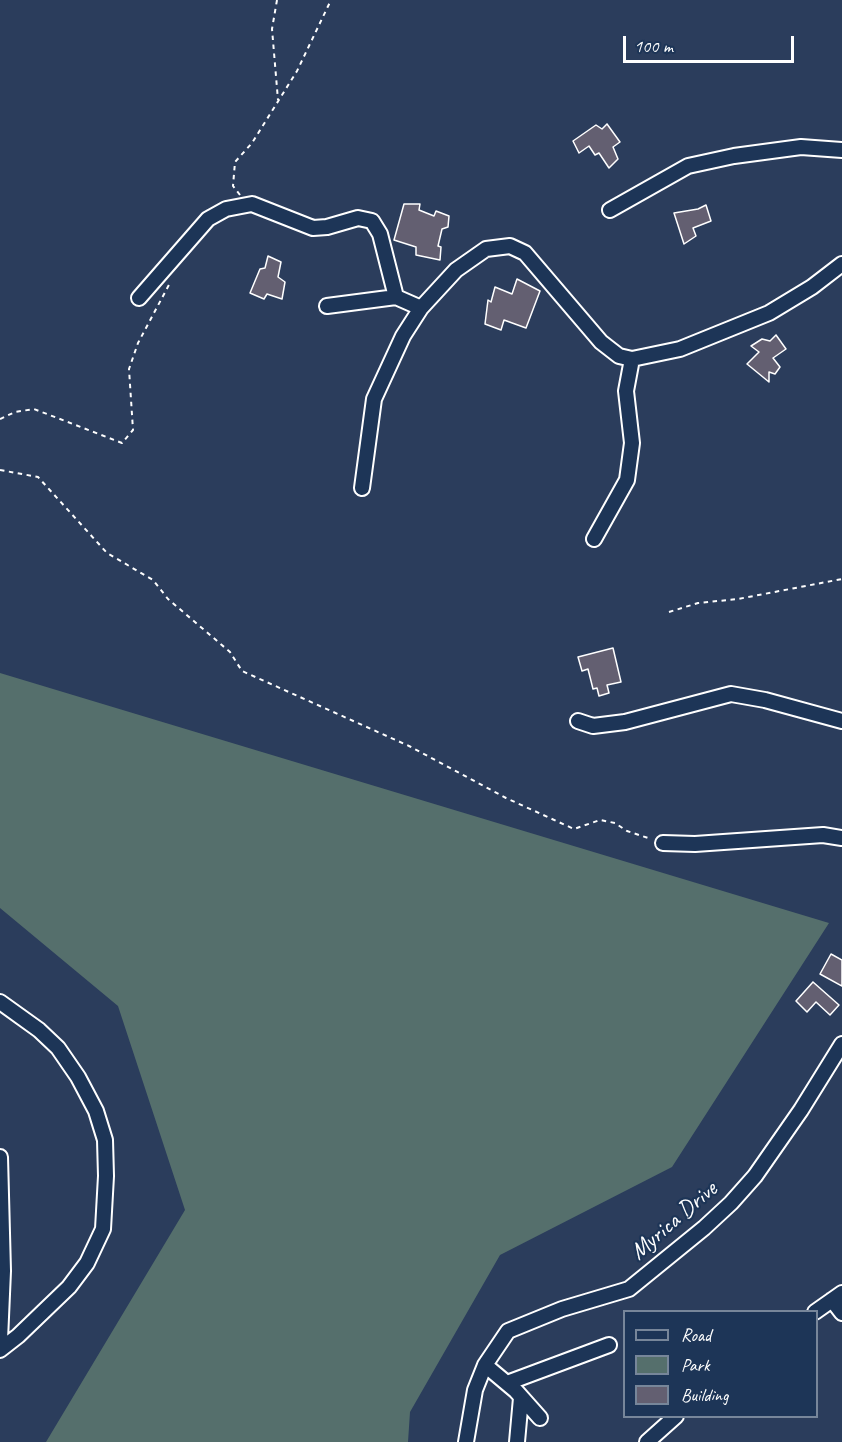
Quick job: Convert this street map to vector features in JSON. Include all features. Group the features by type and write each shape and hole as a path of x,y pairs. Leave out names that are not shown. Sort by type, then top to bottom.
{"street":[{"path":"610,210 688,166 734,156 801,147 842,150"},
{"path":"139,298 208,219 226,209 247,204 258,205 295,224 313,228 327,227 358,218 372,221 380,234 396,297"},
{"path":"362,488 374,399 403,336 421,308 456,270 474,255 498,246 510,246 525,252 601,342 619,356 632,359 680,349 769,313 812,287 842,264"},
{"path":"327,306 396,297 421,308"},
{"path":"594,539 627,480 632,443 626,391 632,359"},
{"path":"578,721 602,726 625,722 731,694 765,700 842,721"},
{"path":"663,843 695,844 830,835 842,838"},
{"path":"0,1002 39,1030 58,1048 78,1077 96,1111 105,1140 106,1176 103,1229 87,1263 69,1287 0,1350"},
{"name":"Myrica Drive","path":"466,1442 475,1390 484,1365 508,1331 562,1309 628,1289 731,1203 755,1176 801,1110 842,1044"},
{"path":"0,1157 3,1250 0,1340"},
{"path":"816,1310 837,1296 842,1314"},
{"path":"507,1383 609,1345"},
{"path":"484,1365 507,1383 540,1418"},
{"path":"517,1442 521,1398"},
{"path":"647,1442 674,1418"}],"path":[{"path":"277,0 272,29 278,100"},
{"path":"247,204 232,186 235,162 252,143 297,71 331,0"},
{"path":"0,418 15,412 34,409 122,443 133,430 129,369 138,343 174,276"},
{"path":"0,470 38,477 107,554 153,580 168,599 230,652 242,671 288,694 409,746 506,798 574,829 600,820 615,823 627,831 663,843"},
{"path":"669,612 698,603 738,599 842,579"}],"green space":[{"path":"0,673 829,923 672,1167 500,1255 410,1412 408,1442 46,1442 185,1210 118,1006 0,908"}],"building":[{"path":"607,124 620,142 613,147 618,159 609,168 599,153 595,155 589,146 579,153 573,141 596,125 602,129"},
{"path":"404,204 420,204 419,210 434,216 436,211 449,216 448,227 442,229 438,246 441,247 440,260 416,255 416,247 394,240"},
{"path":"706,205 711,221 693,228 696,236 684,244 674,213 698,209"},
{"path":"268,256 281,262 278,277 285,282 282,299 267,294 264,299 250,293 260,269 265,268"},
{"path":"517,279 540,291 526,328 504,320 501,330 485,324 488,300 491,302 495,287 512,294"},
{"path":"776,335 786,349 773,358 780,367 775,374 769,372 769,382 747,364 759,352 751,346 762,339 770,341"},
{"path":"613,648 621,682 607,685 609,693 599,696 597,688 593,689 588,669 582,671 578,657"},
{"path":"831,954 842,960 842,986 820,974"},
{"path":"813,982 839,1005 830,1015 816,1002 807,1012 796,1001"}]}
